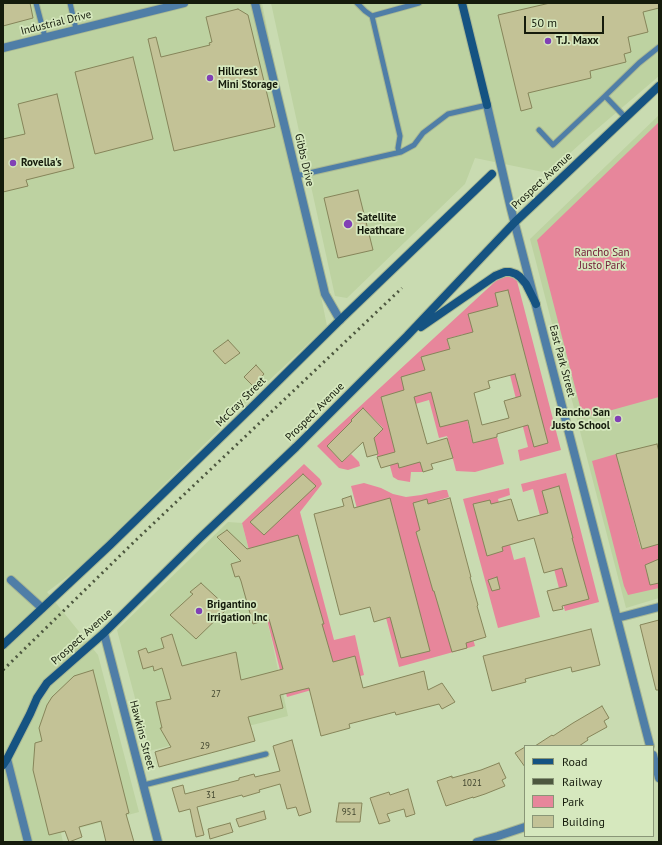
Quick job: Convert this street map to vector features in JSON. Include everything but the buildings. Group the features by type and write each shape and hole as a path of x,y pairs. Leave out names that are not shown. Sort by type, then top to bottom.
{"street":[{"name":"Industrial Drive","path":"3,48 184,3"},
{"name":"Gibbs Drive","path":"255,3 325,294 340,320"},
{"name":"East Park Street","path":"462,3 515,222 650,745"},
{"name":"Prospect Avenue","path":"5,762 37,698 47,683 104,633 200,538 296,447 407,336 515,222 659,86"},
{"name":"McCray Street","path":"3,645 173,485 340,320 492,174"},
{"path":"407,336 495,276 504,272 510,272 520,277 526,284 536,304"},
{"path":"11,580 42,608"},
{"path":"617,618 659,607"},
{"name":"Hawkins Street","path":"104,633 158,842"},
{"path":"5,762 28,842"},
{"path":"656,765 659,778"},
{"path":"477,842 524,827"}],"lane":[{"path":"36,3 45,37"},
{"path":"70,3 76,29"},
{"path":"357,3 372,16 400,136 398,148 399,152"},
{"path":"372,16 419,3"},
{"path":"539,130 553,145 639,63 659,47"},
{"path":"605,96 626,118"},
{"path":"296,176 399,152 414,145 423,133 448,114 487,105"},
{"path":"144,785 266,754"}],"shaded area":[{"path":"3,3 262,3 327,326 260,389 83,565 47,592 98,655 139,812 61,833 63,842 3,842"},
{"path":"271,3 659,3 659,76 548,173 475,158 465,184 347,298 335,296"},
{"name":"Rancho San Justo Park","path":"659,115 659,598 626,608 530,239"},
{"path":"228,522 242,523 271,637 288,716 149,751 117,630"}],"green space":[{"name":"Rancho San Justo Park","path":"659,122 659,397 583,418 537,240"},
{"path":"502,275 513,278 517,281 561,450 520,461 518,450 528,447 501,339 468,348 464,334 447,339 473,443 497,437 504,464 475,472 456,471 447,436 439,438 429,400 405,407 423,472 411,472 410,482 398,480 393,477 387,455 377,457 378,454 373,438 383,428 363,408 351,420 369,439 348,425 327,446 342,462 351,454 359,462 360,466 348,470 339,468 317,446"},
{"path":"616,454 641,549 659,544 659,588 628,595 624,586 592,461"},
{"path":"304,464 320,479 322,484 300,512 334,640 355,635 364,675 287,697 242,523"},
{"path":"566,473 599,602 565,611 533,489 523,492 521,484"},
{"path":"364,483 381,488 393,494 406,497 447,490 449,497 436,501 475,646 399,667 351,486"},
{"path":"509,488 510,495 498,499 514,560 525,557 540,617 498,628 463,499"}],"railway":[{"path":"3,670 135,541 402,288"}],"place":[{"name":"T.J. Maxx","path":"548,41"},
{"name":"Hillcrest Mini Storage","path":"210,78"},
{"name":"Rovella's","path":"13,163"},
{"name":"Satellite Heathcare","path":"348,224"},
{"name":"Rancho San Justo School","path":"618,419"},
{"name":"Brigantino Irrigation Inc","path":"199,611"}]}
